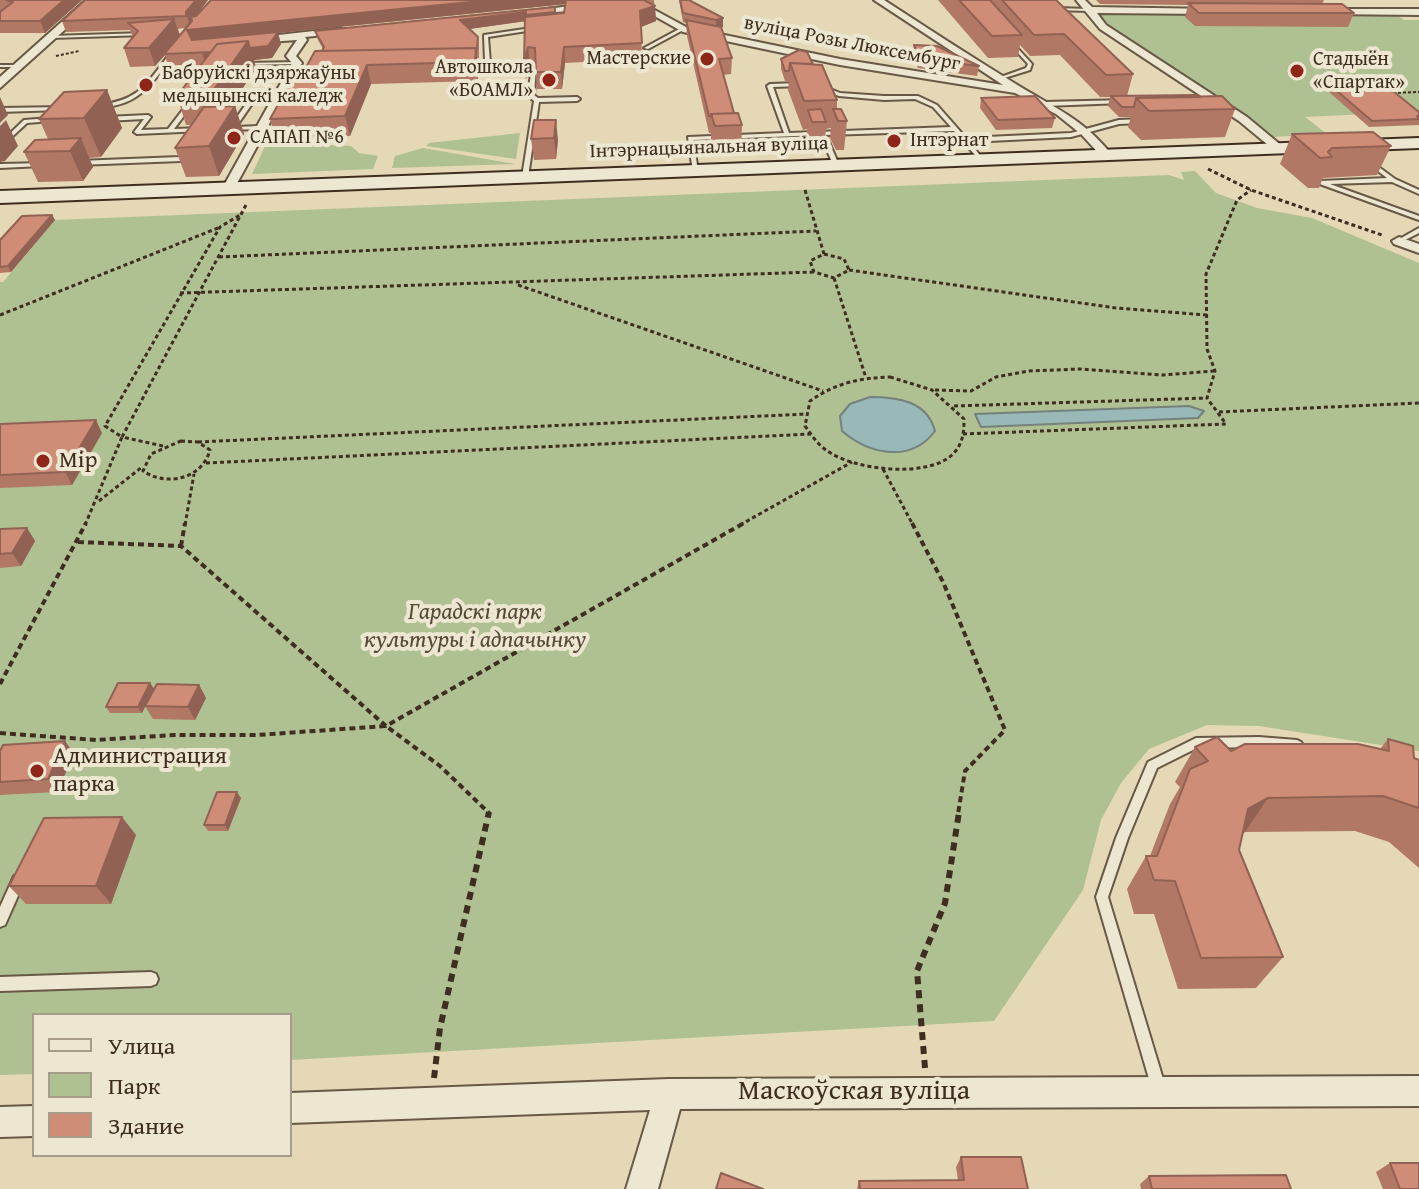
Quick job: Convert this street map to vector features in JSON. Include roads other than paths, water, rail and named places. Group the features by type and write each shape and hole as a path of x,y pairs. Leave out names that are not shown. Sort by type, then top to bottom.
{"main road":[{"name":"Інтэрнацыянальная вуліца","path":"0,197 1278,148 1352,148 1419,143"}],"street":[{"path":"0,84 92,0"},
{"path":"878,0 1000,79 1045,104 1085,132 1106,155"},
{"path":"1080,0 1103,27 1243,119 1278,148"},
{"path":"1090,10 1217,11 1206,0"},
{"name":"вуліца Розы Люксембург","path":"627,2 683,29 840,62 1018,90"},
{"path":"520,13 606,4"},
{"path":"1320,12 1339,9 1419,12"},
{"path":"240,41 346,31"},
{"path":"228,189 297,63 291,56 302,40 298,35"},
{"name":"вуліца Розы Люксембург","path":"980,85 1000,79"},
{"path":"1399,241 1419,249"},
{"name":"Маскоўская вуліца","path":"292,1108 669,1094 1419,1091"},
{"path":"642,1189 669,1094"},
{"path":"0,1122 32,1121"}],"lane":[{"path":"560,17 567,8"},
{"path":"1054,19 1044,9 1090,10"},
{"path":"458,63 488,62 486,36 549,27"},
{"path":"646,48 683,29"},
{"path":"51,37 147,34"},
{"path":"1000,79 1028,69 1030,64 1004,35"},
{"path":"91,107 121,106 133,101 181,44"},
{"path":"240,64 297,63"},
{"path":"0,66 20,66"},
{"path":"534,67 531,96 537,100 577,99"},
{"path":"176,73 215,68"},
{"path":"787,135 770,86 816,85 839,94 916,97 935,106 981,160"},
{"path":"170,131 194,97"},
{"path":"1195,98 1209,97"},
{"path":"232,129 253,98"},
{"path":"525,177 537,100"},
{"path":"1045,104 1138,100"},
{"path":"0,110 76,107"},
{"path":"102,119 148,117 137,132 211,130"},
{"path":"1228,119 1243,119"},
{"path":"0,146 26,121 56,120"},
{"path":"966,140 1071,135 1119,122 1150,121"},
{"path":"221,129 259,128"},
{"path":"695,171 690,138 955,129"},
{"path":"62,164 181,159 200,130"},
{"path":"823,134 836,165"},
{"path":"1363,157 1393,180 1419,192"},
{"path":"0,166 47,164"},
{"path":"1393,180 1320,183 1419,218"},
{"path":"1399,241 1419,230"},
{"path":"1159,1091 1102,897 1152,765 1196,743 1259,742 1316,746"},
{"path":"0,921 25,867"},
{"path":"0,984 151,979"}],"water":[{"path":"870,397 901,400 918,407 931,421 935,431 914,448 902,451 890,452 865,446 842,431 840,416 850,404"},
{"path":"1189,406 1204,411 1198,418 981,427 975,414"}],"place":[{"name":"Мастерские","path":"707,59"},
{"name":"Стадыён «Спартак»","path":"1297,71"},
{"name":"Автошкола «БОАМЛ»","path":"549,80"},
{"name":"Бабруйскі дзяржаўны медыцынскі каледж","path":"146,85"},
{"name":"САПАП №6","path":"234,138"},
{"name":"Інтэрнат","path":"894,141"},
{"name":"Мір","path":"43,461"},
{"name":"Администрация парка","path":"37,771"}],"park label":[{"name":"Гарадскі парк культуры і адпачынку","path":"475,627"}]}
